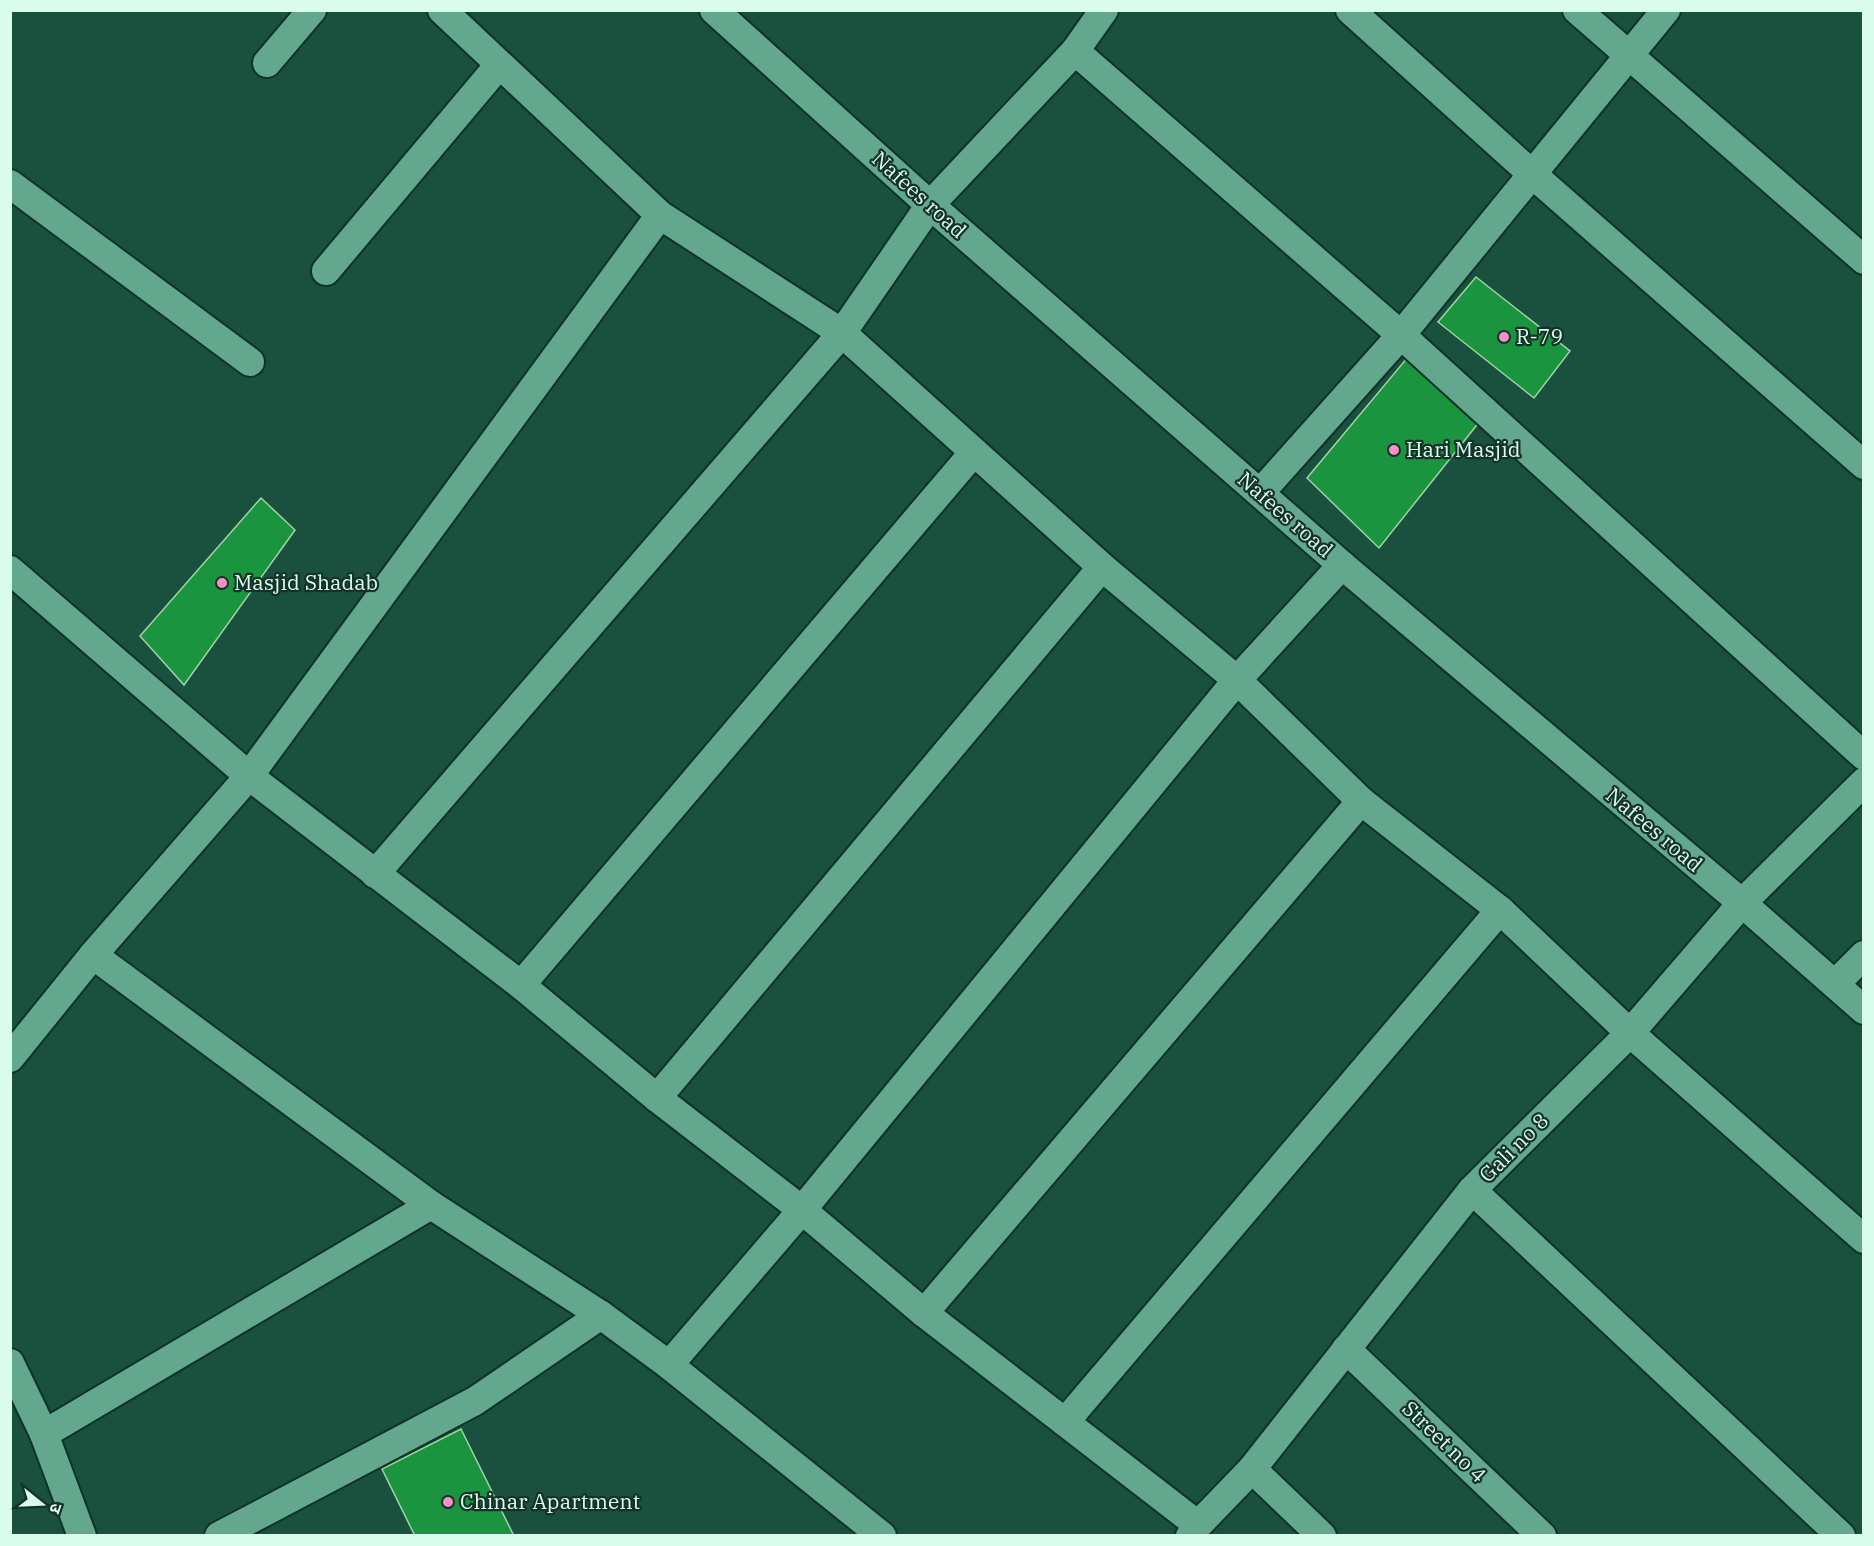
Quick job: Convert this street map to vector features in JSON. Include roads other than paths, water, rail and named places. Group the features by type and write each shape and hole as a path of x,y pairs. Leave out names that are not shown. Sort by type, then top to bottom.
{"street":[{"path":"267,63 312,10"},
{"path":"442,10 660,215 842,333 1102,567 1237,680 1361,801 1500,910 1630,1033 1863,1239"},
{"name":"Nafees road","path":"714,10 930,205 1342,565 1742,903 1863,1010"},
{"path":"375,874 842,333 930,205 1075,51 1104,10"},
{"path":"1350,10 1532,174 1863,465"},
{"path":"1577,10 1863,260"},
{"path":"1260,493 1401,335 1631,56 1666,10"},
{"path":"1075,51 1401,335 1863,756"},
{"path":"326,271 499,65"},
{"path":"10,184 250,362"},
{"path":"11,1057 93,955 249,776 660,215"},
{"path":"521,985 974,452"},
{"path":"669,1365 802,1210 1237,680 1342,565"},
{"path":"657,1098 1102,567"},
{"path":"10,570 249,776 521,985 657,1098 802,1210 924,1313 1065,1422 1194,1530"},
{"name":"Gali no 8","path":"1194,1530 1252,1468 1472,1190 1630,1033 1742,903 1863,782"},
{"path":"924,1313 1361,801"},
{"path":"1065,1422 1500,910"},
{"path":"93,955 431,1205 601,1315 669,1365 882,1536"},
{"path":"1835,984 1863,955"},
{"path":"1472,1190 1841,1536"},
{"path":"44,1434 431,1205"},
{"path":"219,1536 475,1401 601,1315"},
{"name":"Street no 4","path":"1346,1349 1542,1536"},
{"path":"10,1363 44,1434 82,1536"},
{"path":"1252,1468 1322,1536"}],"place":[{"name":"R-79","path":"1504,337"},
{"name":"Hari Masjid","path":"1394,450"},
{"name":"Masjid Shadab","path":"222,583"},
{"name":"Chinar Apartment","path":"448,1502"}]}
